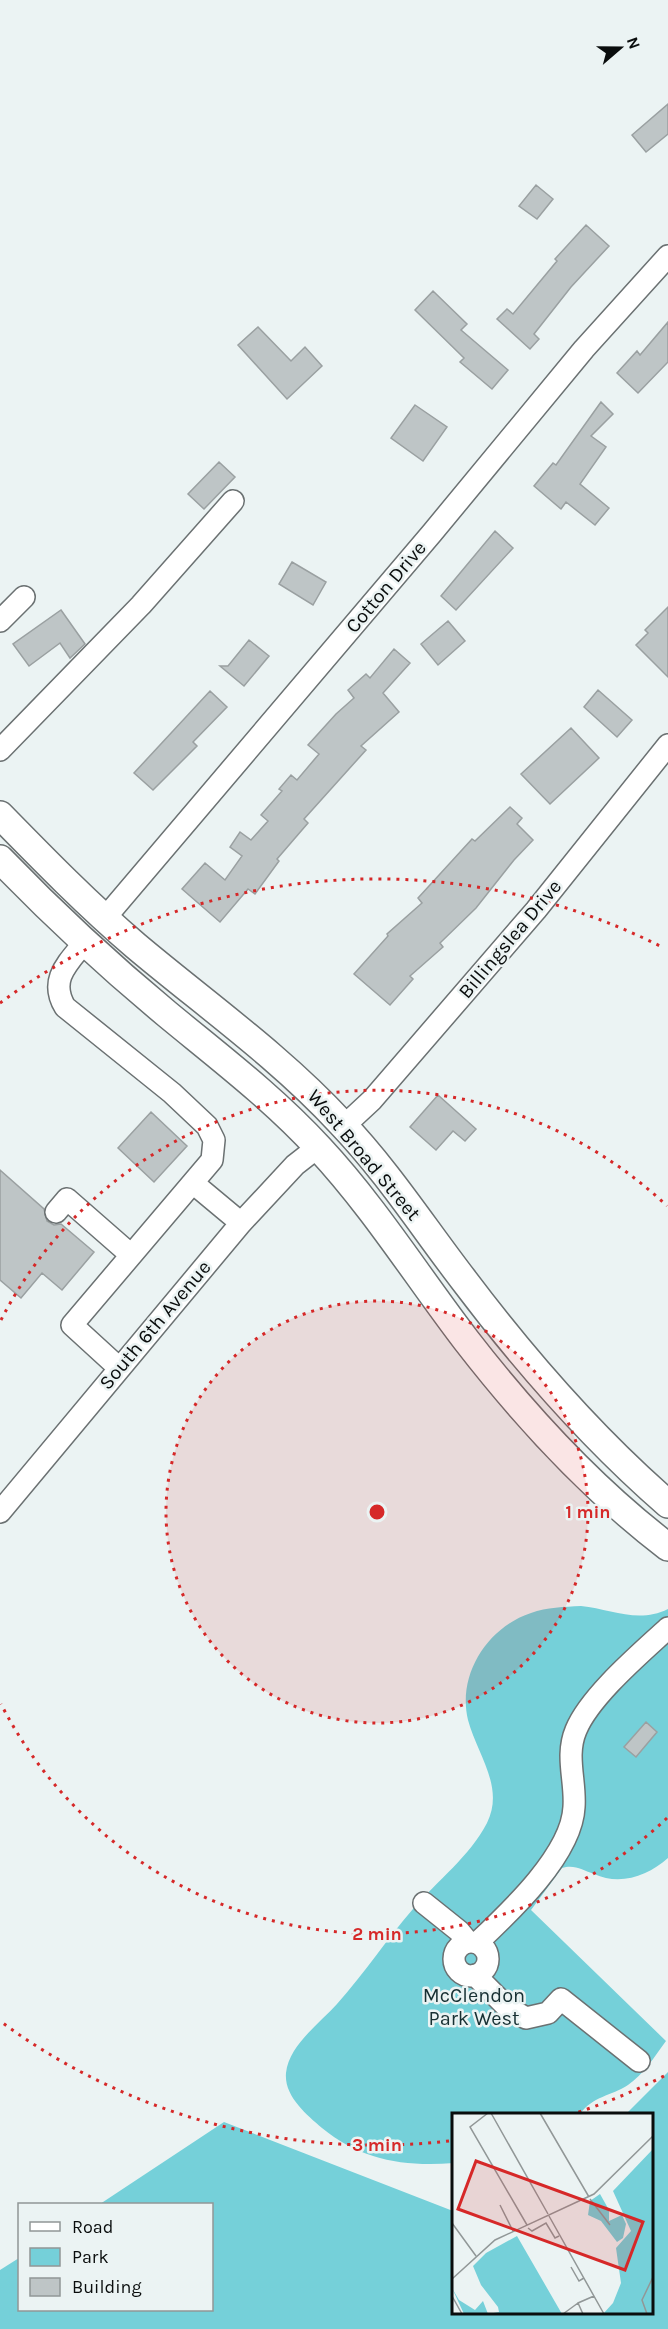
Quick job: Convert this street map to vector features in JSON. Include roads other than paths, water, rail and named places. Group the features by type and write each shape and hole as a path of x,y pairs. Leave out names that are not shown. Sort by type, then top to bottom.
{"main road":[{"name":"West Broad Street","path":"0,815 105,918 290,1072 344,1126 422,1223 497,1323 590,1430 633,1474 668,1504"},
{"name":"West Broad Street","path":"0,859 84,943 261,1089 318,1147 399,1246 460,1333 509,1393 605,1493 668,1547"},
{"path":"84,943 105,918"},
{"path":"318,1147 344,1126"}],"street":[{"name":"Cotton Drive","path":"105,918 425,542 584,350 668,256"},
{"path":"0,750 133,614 234,501"},
{"path":"0,621 24,597"},
{"name":"Billingslea Drive","path":"344,1126 372,1100 536,910 668,745"},
{"path":"84,943 60,973 57,982 61,1000 70,1014 172,1093 212,1132 215,1147 213,1160 72,1325 119,1368"},
{"name":"South 6th Avenue","path":"0,1512 241,1223 296,1165 318,1147"},
{"path":"193,1183 241,1223"},
{"path":"56,1212 67,1199 131,1255"},
{"path":"639,2061 561,1999 548,2013 526,2018 507,2007 475,1975 464,1974 459,1970 454,1959 459,1946 473,1942 524,1894 552,1858 568,1832 574,1810 571,1752 574,1733 580,1721 633,1660 668,1628"},
{"path":"424,1903 473,1942"}],"park label":[{"name":"McClendon Park West","path":"474,2006"}]}
